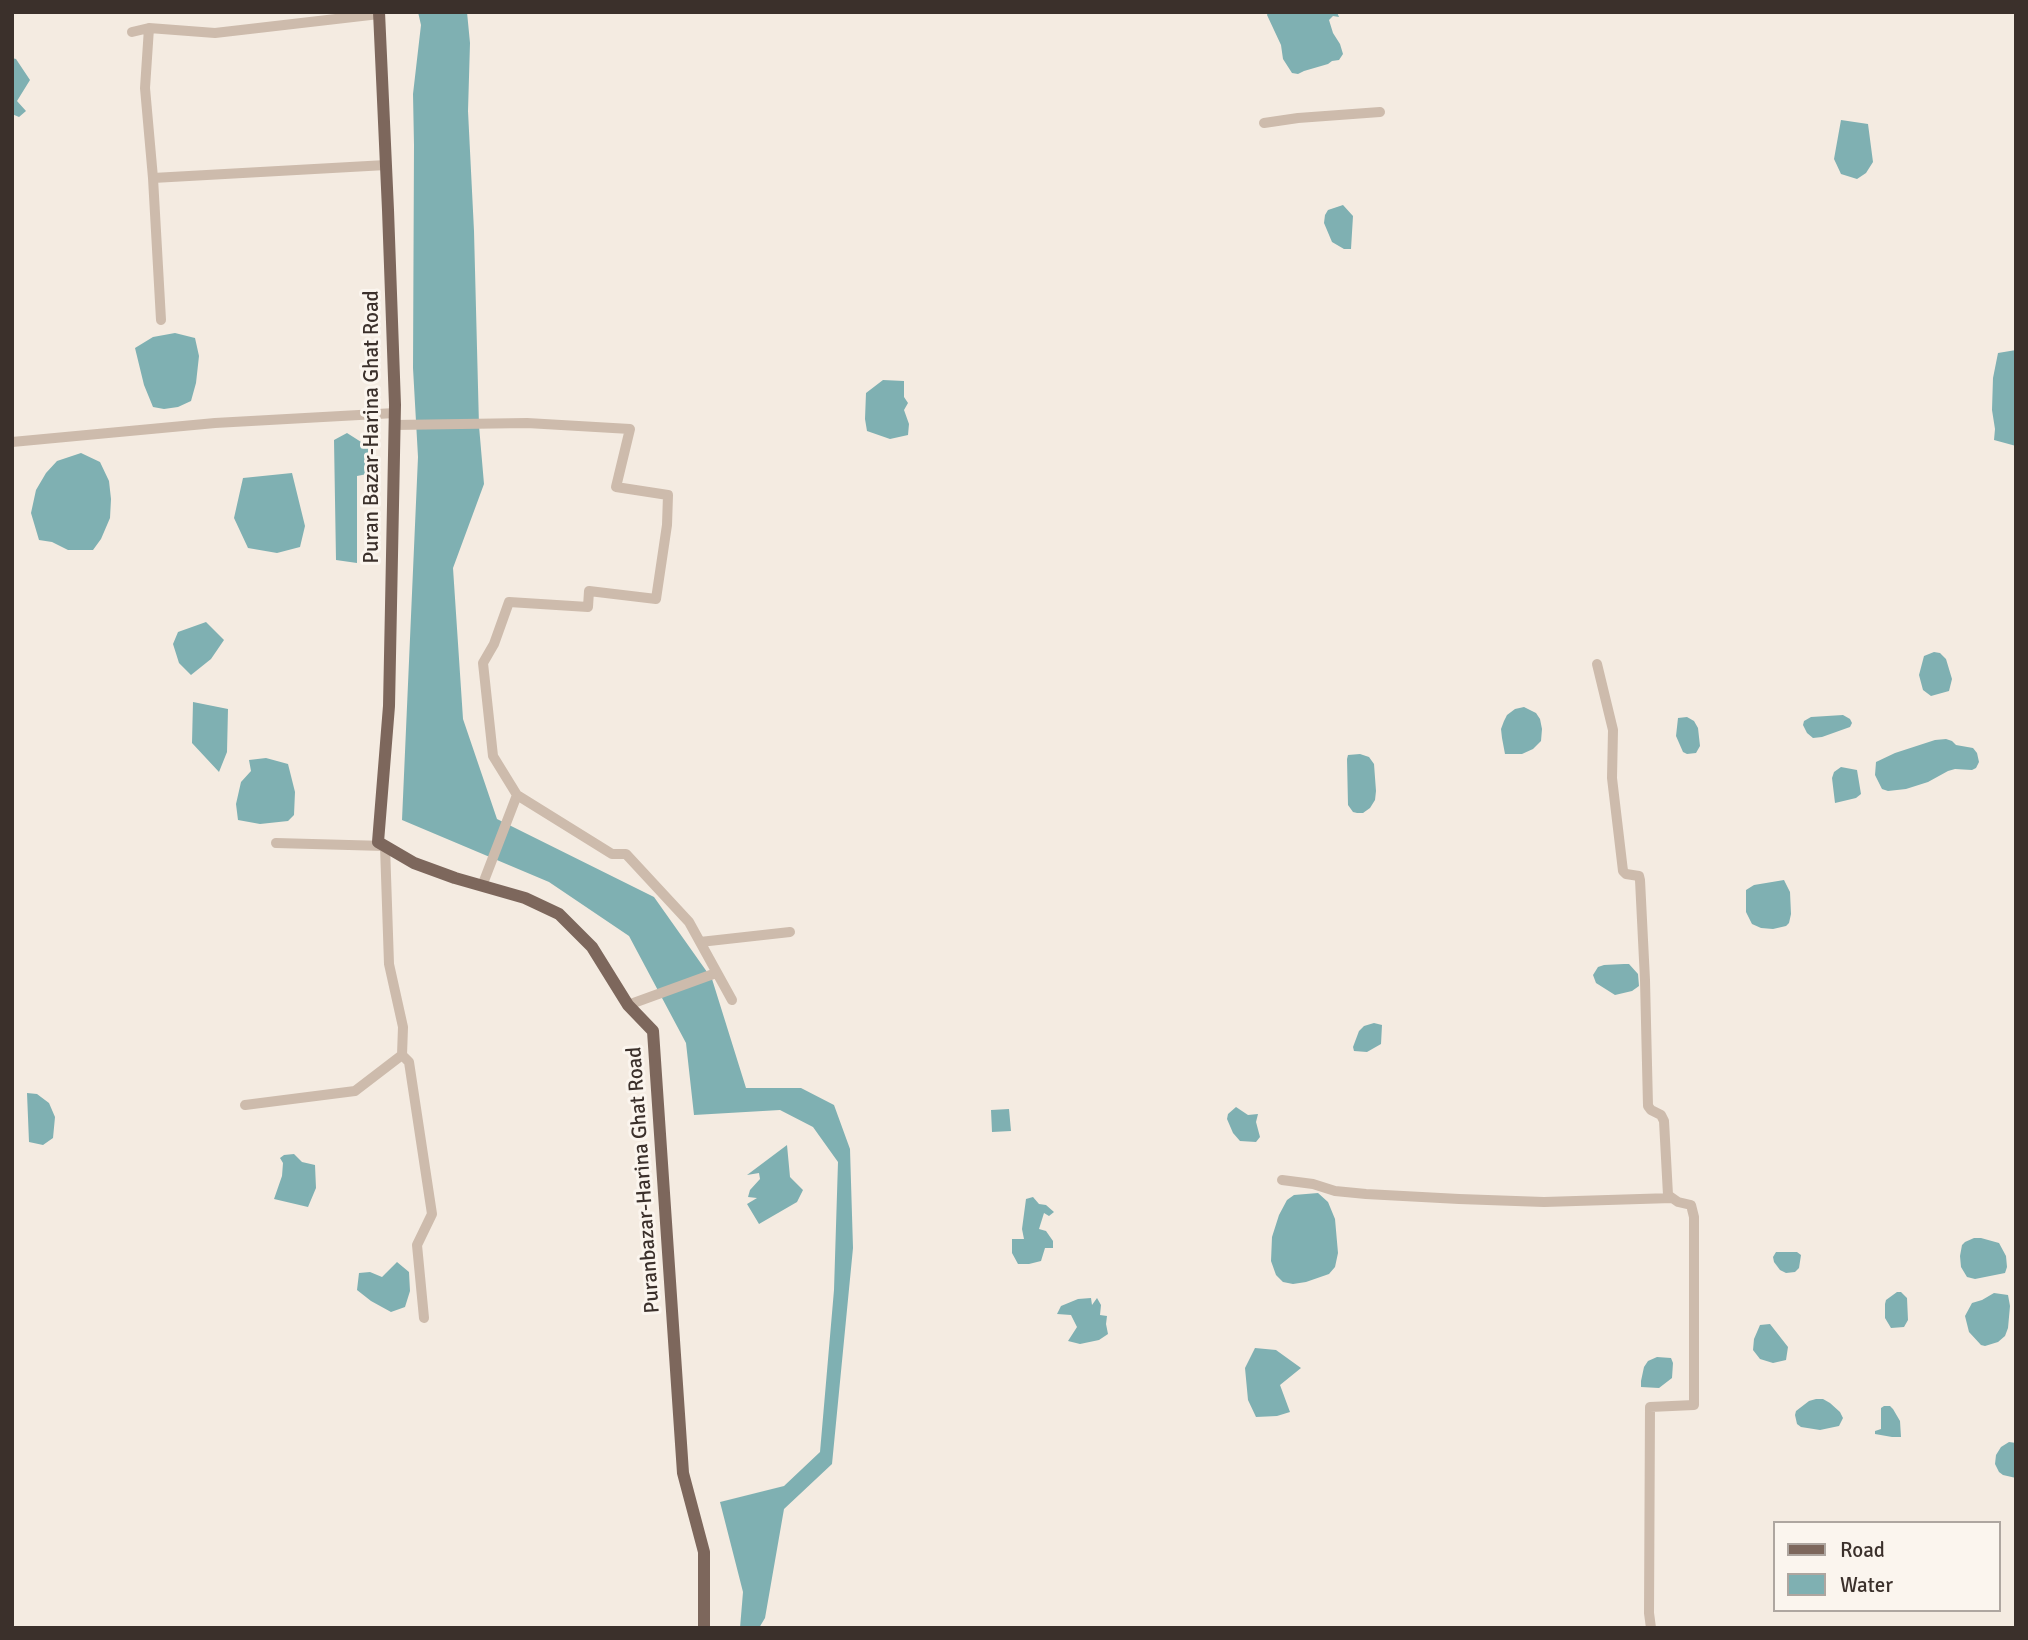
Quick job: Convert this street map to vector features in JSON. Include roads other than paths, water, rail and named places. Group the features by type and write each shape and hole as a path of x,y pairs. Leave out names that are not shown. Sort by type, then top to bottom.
{"main road":[{"name":"Puran Bazar-Harina Ghat Road","path":"379,13 395,419 389,706 381,844"},
{"name":"Puranbazar-Harina Ghat Road","path":"381,844 414,863 525,898 559,914 592,947 628,1005 653,1031 683,1473 704,1552 704,1628"}],"street":[{"path":"132,32 149,28 215,33 379,13"},
{"path":"149,28 145,88 161,320"},
{"path":"1264,123 1380,113"},
{"path":"153,178 386,166"},
{"path":"12,442 215,422 395,419 630,429 615,487 668,495 667,525 656,599 589,591 588,607 509,602 494,644 483,663 494,756 517,795 612,854 626,854 689,922 733,1000"},
{"path":"1597,664 1613,730 1612,778 1623,871 1639,876 1640,880 1648,1106 1661,1115 1664,1121 1668,1195 1672,1198"},
{"path":"482,886 517,795"},
{"path":"276,844 381,844 389,964 403,1027 402,1055"},
{"path":"700,942 790,932"},
{"path":"628,1005 716,973"},
{"path":"244,1105 355,1091 402,1055"},
{"path":"402,1055 410,1062 432,1214 417,1245 424,1318"},
{"path":"1282,1180 1356,1193 1544,1202 1672,1198 1690,1205 1694,1217 1694,1405 1650,1407 1651,1628"}],"water":[{"path":"418,12 467,12 470,43 468,111 479,426 484,484 453,568 463,719 497,819 654,897 712,979 746,1088 801,1088 834,1105 850,1149 853,1248 832,1464 784,1509 765,1618 759,1628 740,1628 743,1592 720,1502 784,1486 820,1452 834,1290 838,1162 813,1127 780,1110 694,1115 686,1043 629,936 549,882 402,820 418,457 413,368 413,94 421,25"},
{"path":"1268,12 1337,12 1339,17 1333,16 1329,20 1343,54 1339,60 1298,74 1292,73 1283,59 1281,45"},
{"path":"12,58 16,59 30,80 17,101 26,111 19,117 12,114"},
{"path":"1841,120 1868,124 1873,162 1866,173 1857,179 1841,174 1834,159"},
{"path":"1343,205 1353,216 1351,249 1344,249 1332,242 1324,223 1328,210"},
{"path":"175,333 195,338 199,356 191,401 178,407 153,407 144,385 135,348 153,337"},
{"path":"2016,350 2016,446 1994,440 1992,410 1993,378 1998,353"},
{"path":"883,380 904,381 904,397 908,403 904,410 909,424 908,435 890,439 867,431 866,393"},
{"path":"347,433 369,447 372,473 357,476 357,563 336,560 334,440"},
{"path":"81,453 100,462 109,481 110,518 93,550 68,550 52,542 39,540 31,513 36,490 46,473 57,461"},
{"path":"292,473 305,526 300,547 277,553 248,548 234,518 243,478"},
{"path":"206,622 224,640 211,659 191,675 179,663 173,644 178,632"},
{"path":"1940,653 1946,659 1952,679 1949,691 1931,696 1923,690 1919,675 1924,656"},
{"path":"193,702 228,709 227,752 219,772 192,743"},
{"path":"1524,707 1536,713 1540,719 1541,741 1522,754 1505,754 1501,729 1504,721 1515,709"},
{"path":"1843,715 1850,719 1850,727 1822,737 1813,738 1803,725 1804,721 1811,717"},
{"path":"1687,717 1694,721 1698,728 1700,746 1696,753 1683,752 1676,736 1678,718"},
{"path":"1946,739 1956,745 1973,748 1979,762 1976,768 1948,771 1928,782 1906,789 1882,789 1875,775 1876,762 1895,753"},
{"path":"1360,754 1369,757 1374,764 1376,791 1370,808 1363,813 1357,813 1348,805 1347,759 1348,755"},
{"path":"266,758 288,764 295,792 294,815 288,821 260,824 238,820 236,804 241,782 251,771 249,760"},
{"path":"1841,767 1857,770 1861,794 1856,798 1835,803 1832,778 1834,772"},
{"path":"1784,880 1790,892 1789,923 1773,929 1752,924 1746,912 1746,890 1754,885"},
{"path":"1629,964 1638,974 1639,986 1632,991 1615,995 1596,983 1593,975 1598,967"},
{"path":"1374,1023 1382,1025 1381,1044 1367,1052 1354,1051 1359,1031"},
{"path":"27,1093 37,1094 49,1103 55,1117 53,1138 43,1145 29,1142"},
{"path":"1236,1107 1248,1115 1258,1114 1256,1122 1260,1137 1256,1142 1240,1141 1233,1133 1227,1119 1228,1114"},
{"path":"1009,1109 1011,1131 992,1132 991,1110"},
{"path":"787,1145 790,1177 803,1190 797,1202 759,1224 747,1204 757,1198 748,1197 750,1190 760,1179 759,1173 747,1175"},
{"path":"294,1154 302,1162 315,1165 316,1188 308,1207 274,1199 282,1176 283,1163 280,1158"},
{"path":"1318,1193 1328,1202 1335,1219 1338,1253 1335,1267 1329,1274 1306,1282 1283,1282 1276,1275 1271,1261 1272,1237 1279,1215 1287,1200 1294,1195"},
{"path":"1033,1197 1039,1204 1046,1205 1054,1212 1049,1216 1044,1213 1039,1229 1046,1231 1053,1241 1053,1248 1045,1248 1041,1261 1018,1264 1012,1253 1012,1239 1024,1239 1022,1229 1026,1199"},
{"path":"1974,1238 1999,1243 2006,1256 2005,1273 1975,1279 1967,1277 1961,1267 1960,1256 1962,1245"},
{"path":"1776,1252 1797,1252 1801,1255 1799,1268 1795,1272 1786,1273 1780,1270 1774,1262"},
{"path":"397,1262 409,1272 410,1291 405,1307 391,1312 357,1290 359,1273 370,1272 382,1277"},
{"path":"1897,1292 1907,1298 1908,1320 1904,1327 1891,1328 1885,1318 1885,1304 1886,1300"},
{"path":"1994,1293 2008,1295 2008,1328 2005,1336 1998,1342 1985,1346 1969,1332 1965,1316 1972,1303"},
{"path":"1091,1298 1092,1305 1097,1298 1101,1305 1100,1315 1107,1316 1108,1334 1099,1340 1080,1344 1068,1341 1077,1327 1071,1315 1057,1314 1061,1306 1078,1299"},
{"path":"1770,1324 1788,1347 1786,1360 1773,1363 1760,1359 1753,1350 1760,1325"},
{"path":"1255,1348 1276,1350 1301,1368 1280,1385 1290,1412 1256,1417 1248,1400 1245,1368"},
{"path":"1657,1357 1671,1358 1672,1378 1659,1388 1641,1387 1644,1367 1648,1361"},
{"path":"1816,1399 1823,1399 1840,1412 1843,1418 1839,1426 1820,1430 1797,1424 1796,1411"},
{"path":"1890,1406 1900,1421 1901,1437 1875,1434 1875,1431 1881,1429 1881,1408"},
{"path":"2009,1442 2016,1443 2016,1478 2003,1475 1995,1464 2001,1447"}]}
